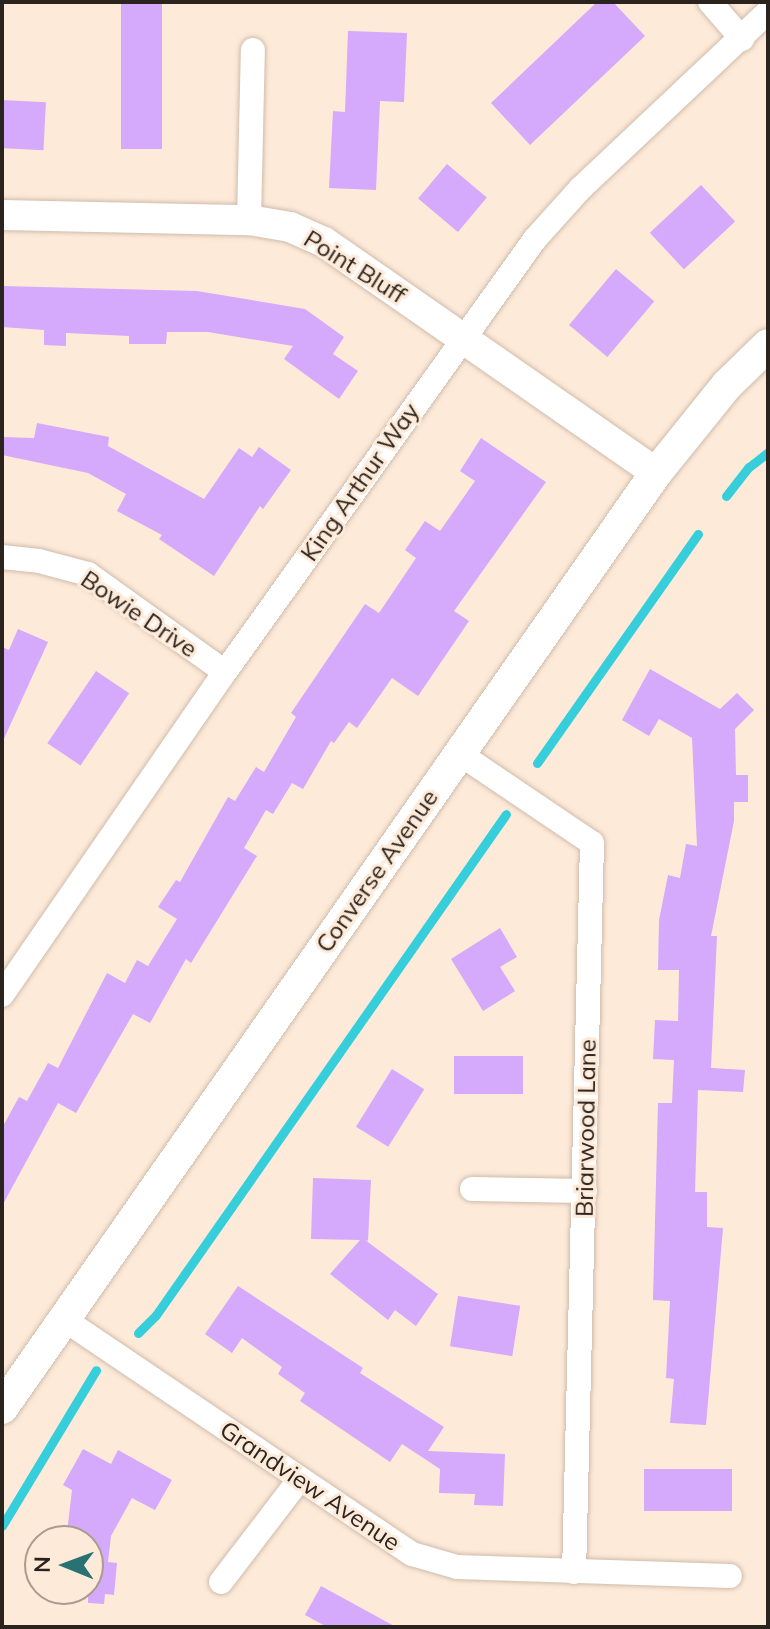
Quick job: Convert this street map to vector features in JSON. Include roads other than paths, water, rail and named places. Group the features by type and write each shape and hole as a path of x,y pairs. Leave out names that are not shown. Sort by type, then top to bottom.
{"main road":[{"name":"Converse Avenue","path":"2,1408 62,1318 656,473 727,385 768,345"}],"street":[{"path":"710,2 742,39"},
{"name":"King Arthur Way","path":"2,995 225,672 535,239 581,188 768,12"},
{"path":"249,220 253,50"},
{"name":"Point Bluff","path":"2,215 249,220 290,227 324,242 656,473"},
{"name":"Bowie Drive","path":"2,557 39,561 88,574 225,672"},
{"name":"Briarwood Lane","path":"460,754 592,843 574,1572"},
{"path":"472,1189 585,1191"},
{"name":"Grandview Avenue","path":"62,1318 412,1554 457,1567 730,1576"},
{"path":"221,1582 299,1480"}],"waterway":[{"path":"726,496 749,467 768,452"},
{"path":"537,763 698,534"},
{"path":"138,1333 156,1315 506,814"},
{"path":"2,1526 96,1370"}]}
